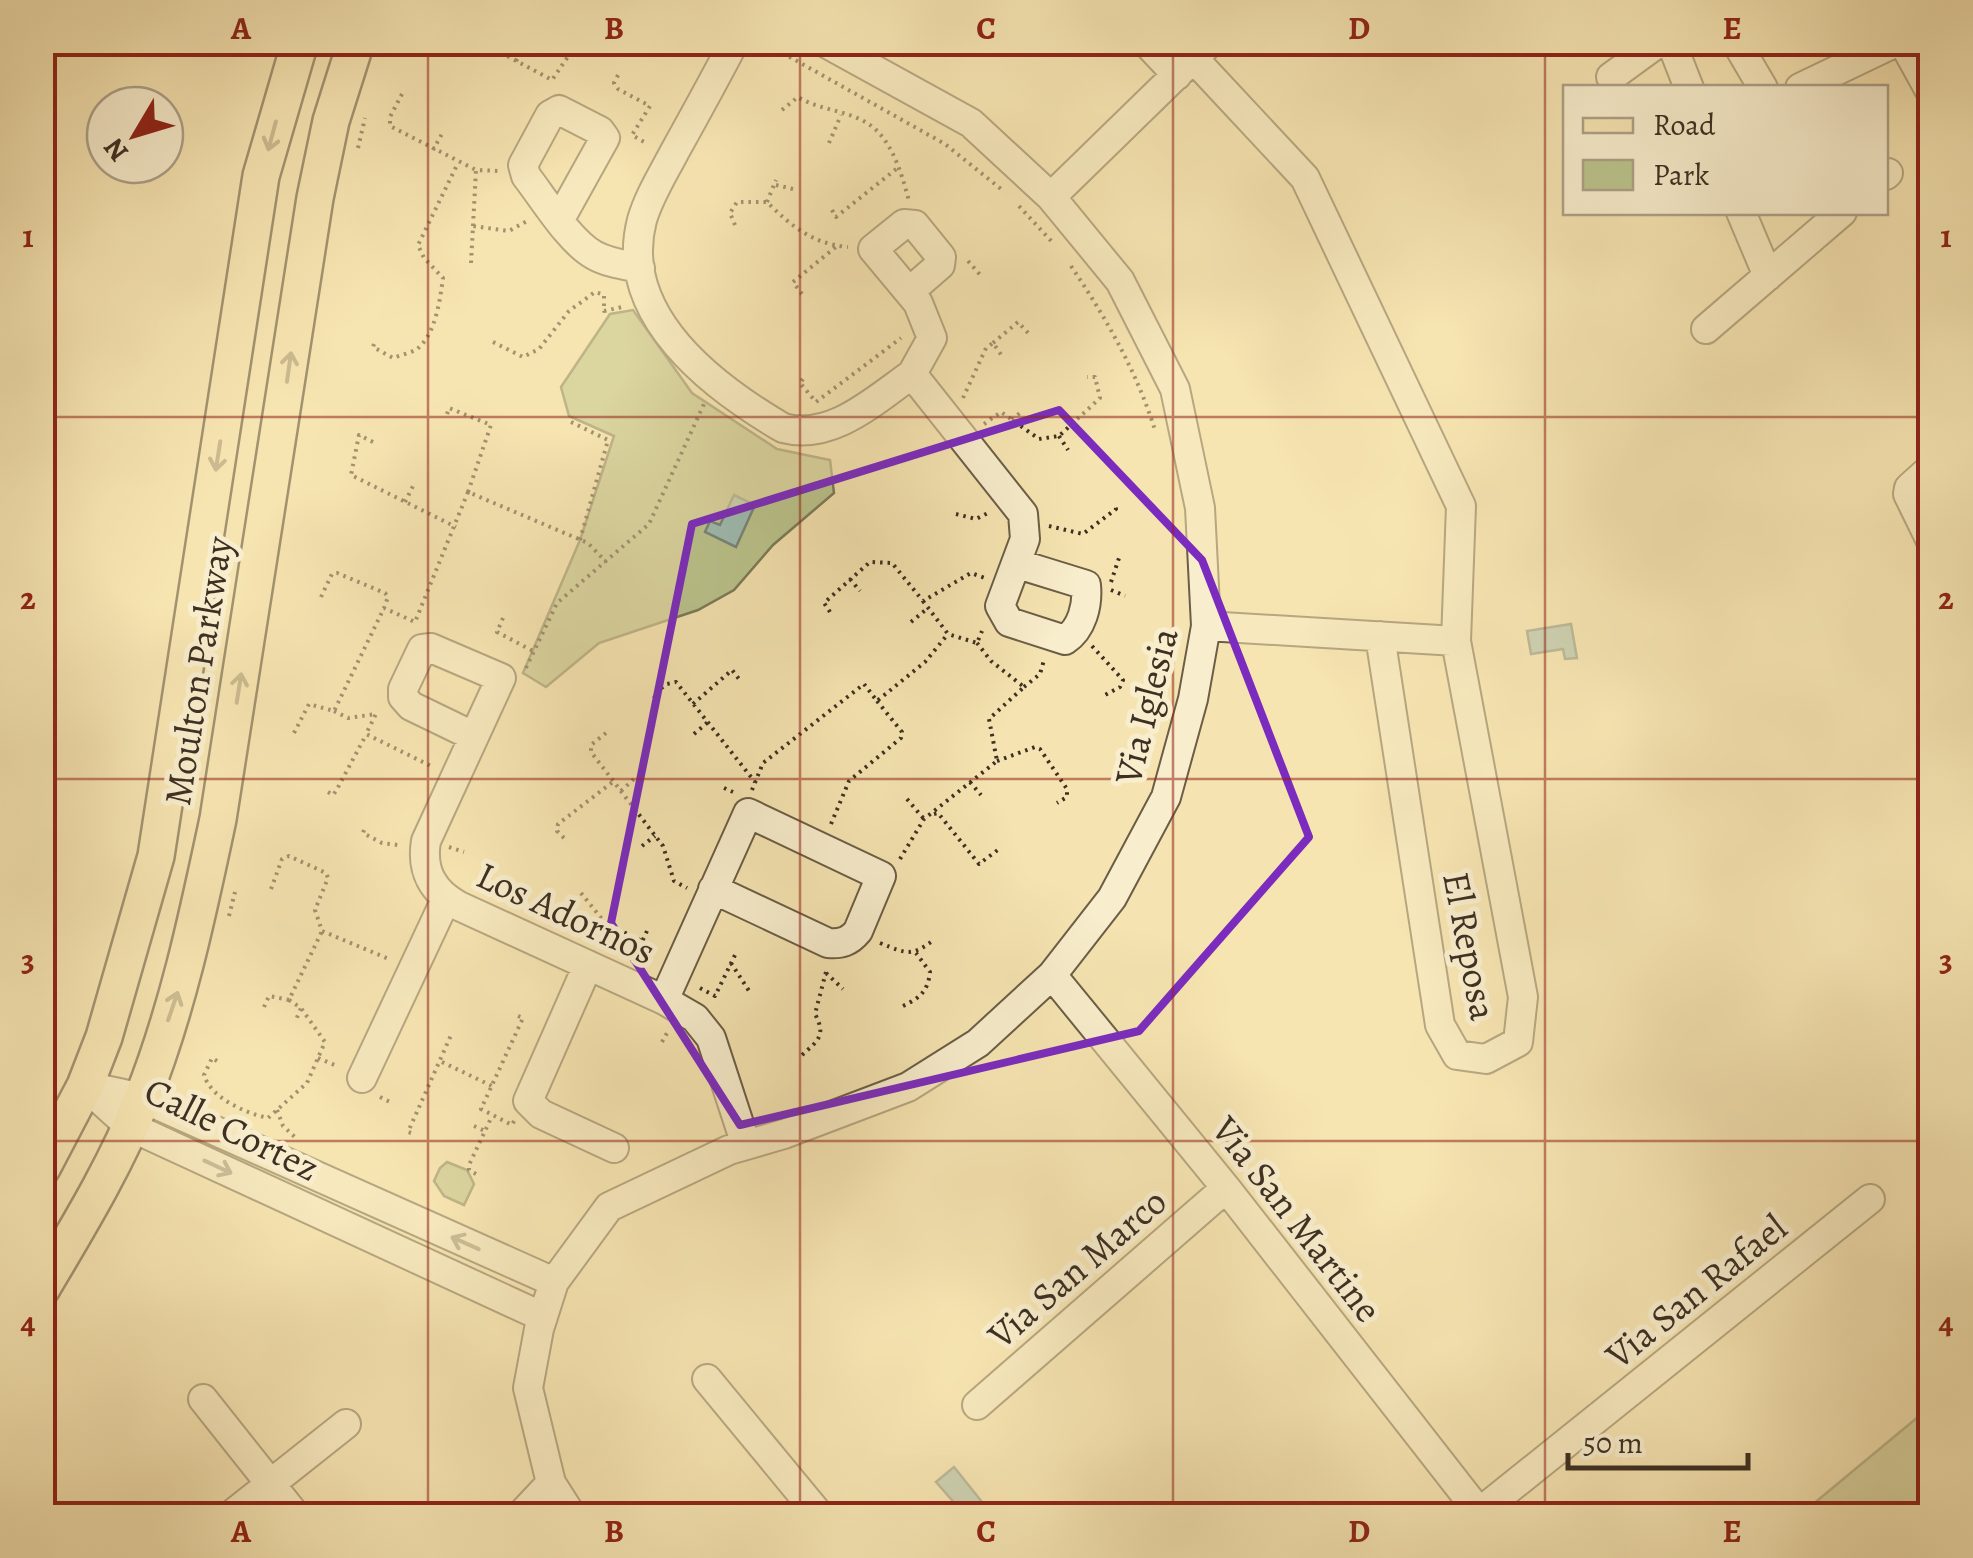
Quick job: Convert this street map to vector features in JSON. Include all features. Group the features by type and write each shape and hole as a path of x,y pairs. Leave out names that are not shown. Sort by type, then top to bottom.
{"main road":[{"name":"Moulton Parkway","path":"42,1168 85,1086 124,975 156,856 262,176 300,42"},
{"name":"Moulton Parkway","path":"42,1288 90,1205 136,1112 177,994 218,819 315,198 331,120 356,42"}],"street":[{"path":"734,42 648,202 638,240 640,268 651,305 682,353 756,413 783,428 799,432 836,424 912,374 932,338 918,303 909,292 873,248 904,224 914,225 940,257 940,265 909,292"},
{"name":"Via Iglesia","path":"572,1516 551,1483 528,1388 554,1282 609,1207 746,1145 908,1087 978,1043 1052,975 1112,898 1166,797 1194,699 1206,626 1200,508 1176,389 1120,282 1051,198 970,122 824,42"},
{"name":"El Reposa","path":"1146,42 1194,59 1305,178 1461,506 1456,642 1523,996 1518,1042 1486,1059 1457,1055 1440,1025 1380,636"},
{"path":"1611,77 1659,42"},
{"path":"1671,42 1689,85"},
{"path":"1736,42 1761,85"},
{"path":"1806,85 1899,42 1930,91"},
{"path":"1051,198 1194,59"},
{"path":"555,213 604,142 604,136 559,110 554,111 523,171 555,213 593,255 640,268"},
{"path":"1743,215 1768,276"},
{"path":"1706,329 1835,215"},
{"path":"912,374 1024,514 1025,538 1007,592"},
{"path":"1930,469 1909,488 1908,494 1930,539"},
{"path":"1206,626 1456,642"},
{"path":"472,736 411,706 403,697 418,654 431,648 512,676"},
{"name":"Los Adornos","path":"512,676 472,736 431,828 423,855 430,878 446,899 696,1018 711,1038 746,1145"},
{"path":"664,1000 711,895 748,813 881,876 858,931 838,944 828,944 711,895"},
{"path":"362,1078 446,899"},
{"path":"588,965 528,1094 530,1106 614,1148"},
{"name":"Via San Martine","path":"1052,975 1226,1188 1477,1514"},
{"name":"Calle Cortez","path":"85,1086 543,1317"},
{"name":"Calle Cortez","path":"136,1112 554,1282"},
{"name":"Via San Marco","path":"977,1404 1226,1188"},
{"name":"Via San Rafael","path":"1477,1514 1870,1200"},
{"path":"707,1379 820,1516"},
{"path":"204,1400 296,1516"},
{"path":"230,1516 346,1424"},
{"path":"520,1516 551,1483"}],"path":[{"path":"481,42 552,80 578,42"},
{"path":"516,61 525,43"},
{"path":"618,75 614,82 618,89 650,106 632,134 646,143"},
{"path":"402,94 390,117 390,126 476,170 523,171"},
{"path":"782,110 798,98 868,124 900,166 914,225"},
{"path":"355,159 367,110"},
{"path":"829,143 842,115"},
{"path":"434,150 443,132"},
{"path":"374,344 373,347 393,358 416,349 427,335 439,306 443,278 424,258 418,245 458,163"},
{"path":"832,210 836,217 900,166"},
{"path":"471,263 476,170"},
{"path":"768,202 776,182 793,189"},
{"path":"735,225 730,213 737,202 768,202 795,230 837,246 873,248"},
{"path":"473,226 509,231 555,213"},
{"path":"802,294 793,282 837,246"},
{"path":"965,258 982,277"},
{"path":"803,379 800,383 816,402 924,319"},
{"path":"959,400 962,402 986,348 1018,322 1029,334"},
{"path":"993,343 1002,356"},
{"path":"981,426 1001,412 1040,439 1059,436 1100,398 1095,378 1087,377"},
{"path":"512,676 533,650 556,603 649,524 706,400"},
{"path":"384,608 415,622 456,527 491,425 449,408 446,414"},
{"path":"1012,420 1022,411"},
{"path":"571,422 608,440 580,540"},
{"path":"373,442 359,435 351,475 456,527"},
{"path":"1059,436 1068,450"},
{"path":"404,502 414,484"},
{"path":"468,492 580,540 596,549 606,562"},
{"path":"385,504 388,494"},
{"path":"1044,525 1083,534 1115,507"},
{"path":"956,514 976,519 996,509"},
{"path":"1119,558 1109,590 1126,596"},
{"path":"830,612 824,603 870,562 892,563 948,634 977,643 1024,687"},
{"path":"322,597 332,574 337,572 375,585 388,596 334,711"},
{"path":"923,601 972,573 1007,592 977,643"},
{"path":"850,580 860,592"},
{"path":"911,622 928,608"},
{"path":"503,618 497,632 533,650"},
{"path":"877,701 925,662 948,634"},
{"path":"1089,642 1123,680 1120,687 1104,696"},
{"path":"997,761 988,719 1040,674 1047,652"},
{"path":"693,704 732,670 739,678"},
{"path":"655,697 652,695 676,682 756,782"},
{"path":"749,797 763,764 864,684 902,732 901,738 850,781 821,848"},
{"path":"294,734 309,704 348,718 376,714 333,795 328,792"},
{"path":"694,734 708,722"},
{"path":"790,732 796,737"},
{"path":"606,733 591,745 591,752 663,846 674,882 711,895"},
{"path":"366,734 439,770"},
{"path":"775,743 781,749"},
{"path":"878,882 892,874 908,842 927,817 997,761 1035,747 1040,749 1068,788 1067,797 1057,803"},
{"path":"867,755 873,761"},
{"path":"621,791 635,778"},
{"path":"564,838 557,831 558,824 614,781"},
{"path":"970,782 981,795"},
{"path":"907,798 927,817"},
{"path":"927,817 938,813 979,864 999,849"},
{"path":"364,830 382,842 408,847"},
{"path":"642,846 655,836"},
{"path":"271,889 282,859 289,856 326,872 328,886 316,910 322,931 289,1000"},
{"path":"226,927 235,890"},
{"path":"581,893 606,924 642,940"},
{"path":"322,931 390,960"},
{"path":"903,1006 929,987 930,972 916,953"},
{"path":"802,1055 821,1039 822,1029 815,1014 828,965 825,959"},
{"path":"730,963 751,994"},
{"path":"826,973 843,989"},
{"path":"216,1060 212,1058 204,1075 208,1086 218,1096 263,1118 307,1084 325,1042 301,1008 289,1000 269,996 264,1007"},
{"path":"295,1022 301,1008"},
{"path":"518,1016 523,1018 482,1109 512,1125 530,1106"},
{"path":"411,1133 408,1132 452,1033"},
{"path":"440,1062 492,1086"},
{"path":"277,1110 286,1130 302,1143"},
{"path":"476,1174 469,1170 470,1165 492,1116"},
{"path":"474,1126 485,1131"}],"highlighted area":[{"path":"1059,410 1202,560 1309,837 1139,1031 740,1125 611,923 692,524"}],"green space":[{"path":"633,310 692,393 777,449 830,460 834,493 773,545 734,590 698,610 599,643 546,687 523,673 580,540 614,436 569,416 561,387 610,314"},
{"path":"447,1162 467,1170 474,1184 464,1205 444,1196 434,1181"},
{"path":"1930,1407 1930,1515 1800,1515"}],"water":[{"path":"734,495 755,505 736,547 705,532 710,521 720,525"},
{"path":"1571,624 1577,658 1565,659 1563,649 1531,654 1527,631"},
{"path":"954,1467 982,1502 965,1515 950,1515 957,1506 936,1482"}]}
